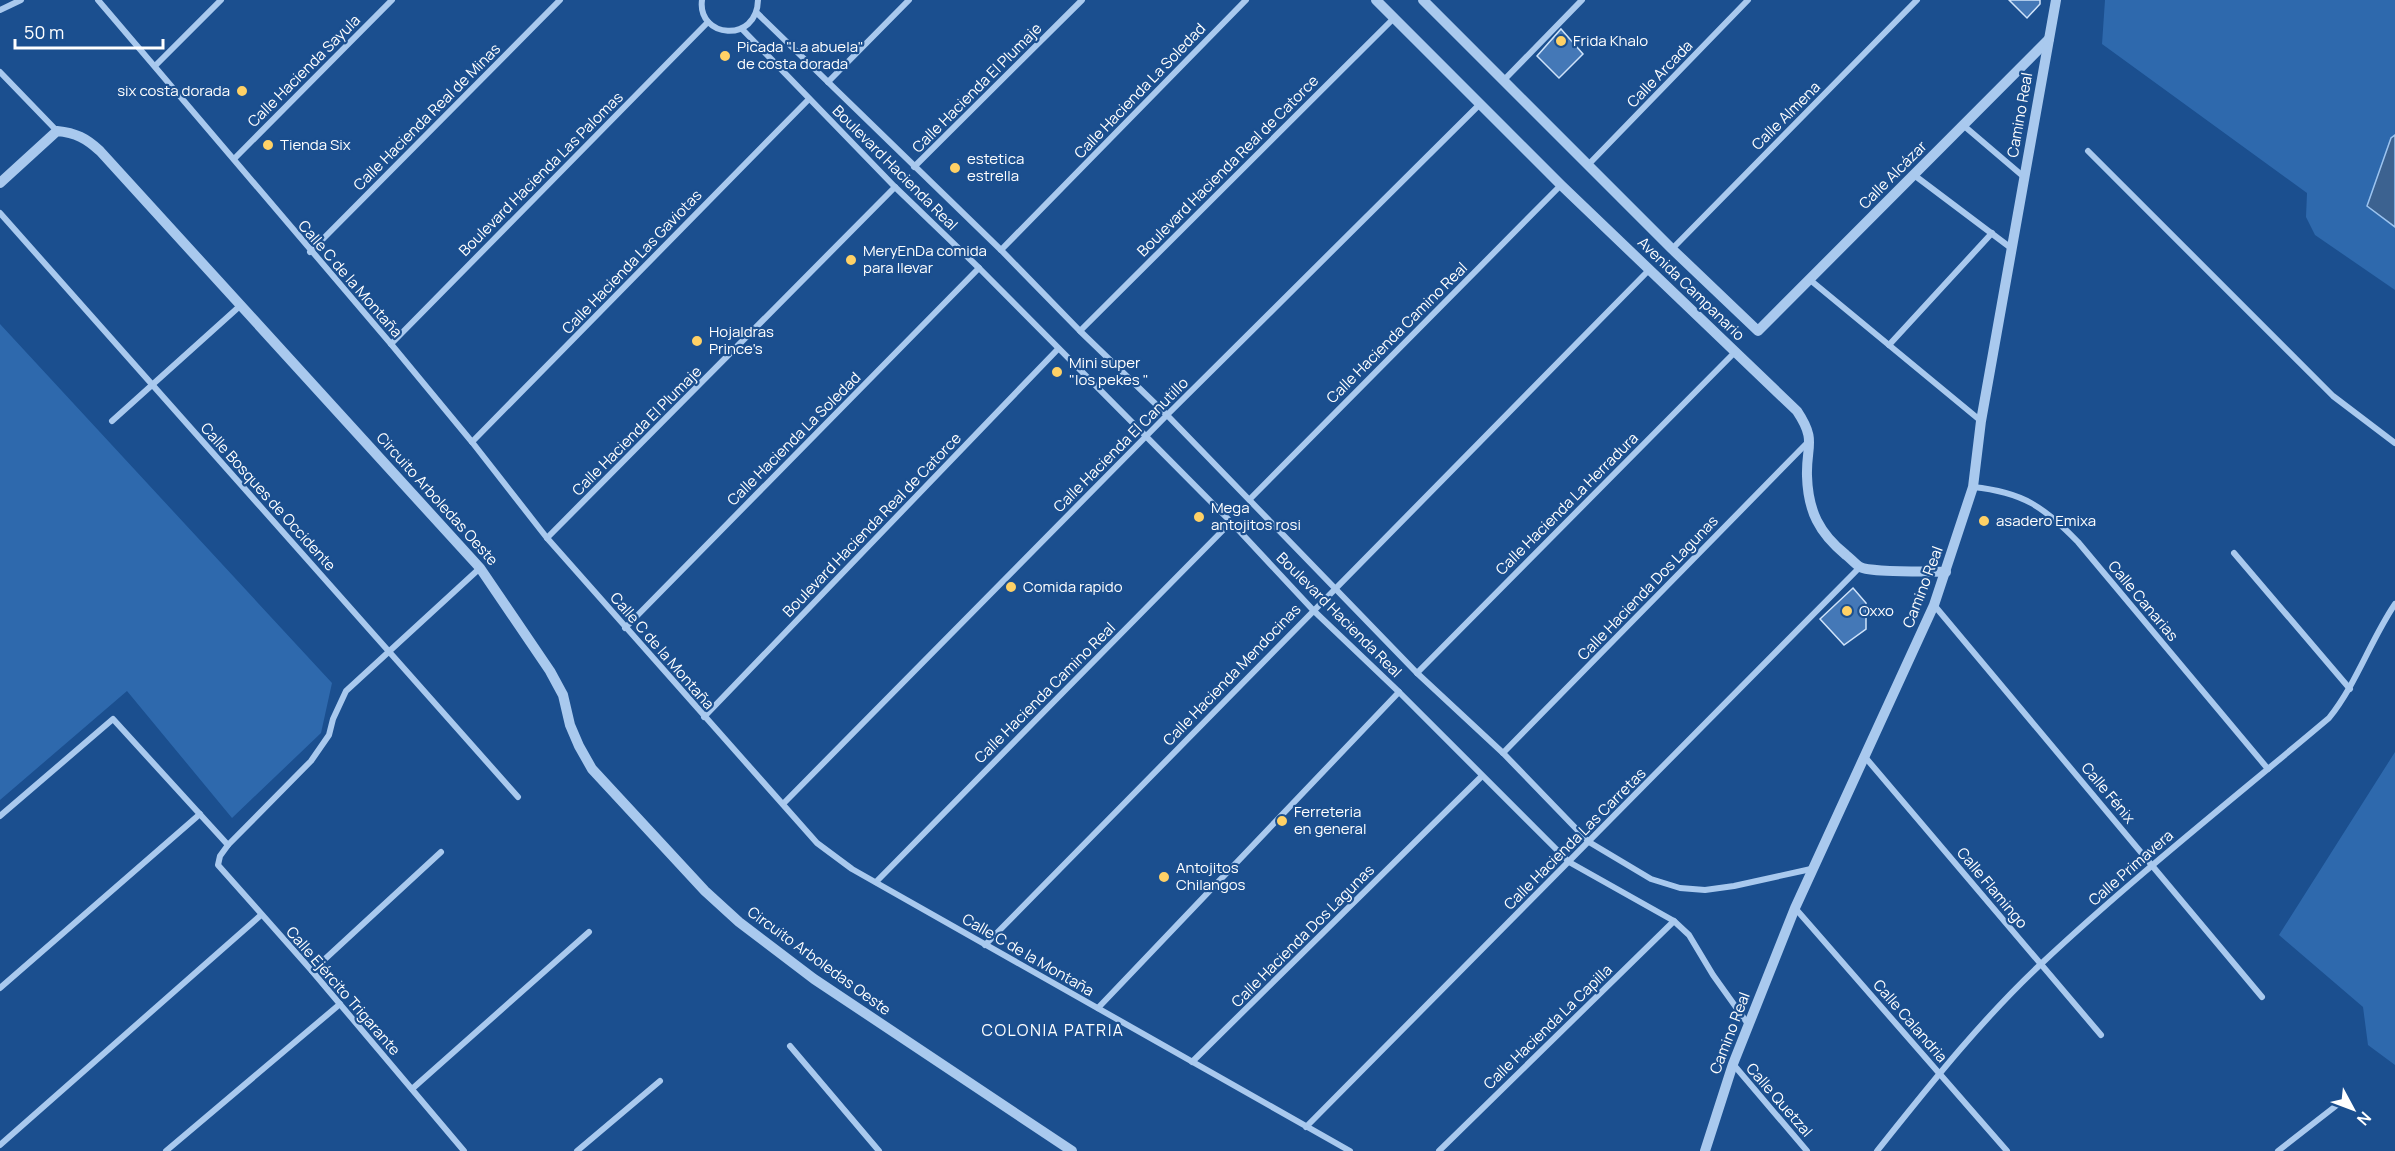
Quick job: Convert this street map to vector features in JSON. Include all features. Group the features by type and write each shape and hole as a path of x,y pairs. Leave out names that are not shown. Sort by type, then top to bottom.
{"street":[{"path":"0,10 21,0"},
{"name":"Calle C de la Montaña","path":"98,0 310,252 391,344 547,538 817,843 852,869 1350,1151"},
{"path":"155,66 221,0"},
{"name":"Calle Hacienda Sayula","path":"234,159 392,0"},
{"name":"Calle Hacienda Real de Minas","path":"310,252 560,0"},
{"path":"702,0 701,7 708,22 718,29 730,32 742,29 751,22 757,13 758,0"},
{"path":"828,82 909,0"},
{"name":"Calle Hacienda El Plumaje","path":"914,167 1082,0"},
{"name":"Calle Hacienda La Soledad","path":"1001,250 1246,0"},
{"name":"Avenida Campanario","path":"1376,0 1649,270 1797,411 1806,424 1811,439"},
{"name":"Avenida Campanario","path":"1422,0 1672,249 1758,331"},
{"path":"1503,81 1582,0"},
{"name":"Calle Arcada","path":"1588,165 1748,0"},
{"name":"Calle Almena","path":"1672,249 1917,0"},
{"name":"Camino Real","path":"1705,1151 1748,1024 1811,869 1934,605 1947,572 1973,488 1981,421 2056,0"},
{"name":"Boulevard Hacienda Real","path":"757,13 1001,250 1080,331 1251,498 1418,673 1503,753 1588,842 1651,879 1680,888 1705,890 1734,886 1811,869"},
{"name":"Boulevard Hacienda Real de Catorce","path":"1080,331 1394,18"},
{"name":"Boulevard Hacienda Las Palomas","path":"391,344 708,22"},
{"name":"Boulevard Hacienda Real","path":"742,29 895,187 1146,436 1313,610 1399,692 1569,862 1674,921 1689,935 1713,975 1748,1024"},
{"name":"Calle Alcázar","path":"1758,331 2049,39"},
{"path":"0,72 57,131 0,183"},
{"name":"Calle Hacienda Las Gaviotas","path":"472,442 809,99"},
{"name":"Calle Hacienda El Canutillo","path":"783,804 1146,436 1480,104"},
{"path":"1963,125 2024,177"},
{"name":"Circuito Arboledas Oeste","path":"57,131 72,132 84,137 99,151 480,568 550,671 563,696 570,725 579,746 592,768 705,891 738,922 814,979 1072,1151"},
{"path":"2088,152 2333,396 2395,443"},
{"path":"1914,175 2011,248"},
{"name":"Calle Hacienda Camino Real","path":"1251,498 1561,184"},
{"name":"Calle Hacienda El Plumaje","path":"547,538 895,187"},
{"name":"Calle Bosques de Occidente","path":"0,213 518,797"},
{"path":"1889,345 1992,233"},
{"name":"Calle Hacienda La Soledad","path":"625,627 979,268"},
{"name":"Calle Hacienda Mendocinas","path":"985,945 1649,270"},
{"path":"1809,279 1981,421"},
{"path":"112,421 241,305"},
{"name":"Boulevard Hacienda Real de Catorce","path":"704,717 1058,349"},
{"name":"Calle Hacienda La Herradura","path":"1418,673 1734,352"},
{"path":"1811,439 1807,471 1808,495 1814,518 1824,534 1860,567 1879,570 1947,572"},
{"name":"Calle Hacienda Dos Lagunas","path":"1503,753 1811,439"},
{"name":"Calle Canarias","path":"1973,488 2008,492 2040,507 2058,521 2086,551 2268,769"},
{"name":"Calle Hacienda Camino Real","path":"876,882 1230,522"},
{"path":"2234,553 2350,688"},
{"name":"Calle Hacienda Las Carretas","path":"1306,1127 1860,567"},
{"path":"0,816 113,718 228,845 311,761 328,735 346,691 480,568"},
{"name":"Calle Primavera","path":"1877,1151 1939,1072 2041,964 2152,865 2329,718 2350,688 2395,604"},
{"name":"Calle Fénix","path":"1934,605 2262,997"},
{"path":"1098,1008 1399,692"},
{"name":"Calle Flamingo","path":"1865,757 2101,1035"},
{"name":"Calle Hacienda Dos Lagunas","path":"1192,1062 1482,776"},
{"path":"0,988 200,814"},
{"name":"Calle Ejército Trigarante","path":"228,845 220,856 218,865 312,971 464,1151"},
{"path":"312,971 441,852"},
{"name":"Calle Calandria","path":"1795,908 2007,1151"},
{"path":"0,1145 261,915"},
{"name":"Calle Hacienda La Capilla","path":"1439,1151 1674,921"},
{"path":"412,1089 588,932"},
{"path":"166,1151 340,1004"},
{"path":"790,1046 879,1151"},
{"name":"Calle Quetzal","path":"1733,1064 1807,1151"},
{"path":"577,1151 660,1081"},
{"path":"2278,1151 2346,1098"}],"shaded area":[{"path":"2105,0 2395,0 2395,290 2315,235 2306,217 2307,193 2102,44"},
{"path":"2395,135 2395,227 2367,206 2391,138"},
{"path":"0,324 332,683 321,733 232,818 127,691 0,800"},
{"path":"2395,752 2395,1065 2368,1045 2363,1007 2279,935"}],"building":[{"path":"2009,0 2040,0 2040,4 2027,18"},
{"name":"Frida Khalo","path":"1561,29 1583,54 1559,78 1537,56"},
{"name":"Oxxo","path":"1853,588 1866,603 1866,629 1844,645 1820,619"}],"place":[{"name":"Frida Khalo","path":"1561,41"},
{"name":"Picada \"La abuela\" de costa dorada","path":"725,56"},
{"name":"six costa dorada","path":"242,91"},
{"name":"Tienda Six","path":"268,145"},
{"name":"estetica estrella","path":"955,168"},
{"name":"MeryEnDa comida para llevar","path":"851,260"},
{"name":"Hojaldras Prince's","path":"697,341"},
{"name":"Mini super \"los pekes \"","path":"1057,372"},
{"name":"Mega antojitos rosi","path":"1199,517"},
{"name":"asadero Emixa","path":"1984,521"},
{"name":"Comida rapido","path":"1011,587"},
{"name":"Oxxo","path":"1847,611"},
{"name":"Ferreteria en general","path":"1282,821"},
{"name":"Antojitos Chilangos","path":"1164,877"}],"district":[{"name":"COLONIA PATRIA","path":"1053,1030"}]}
